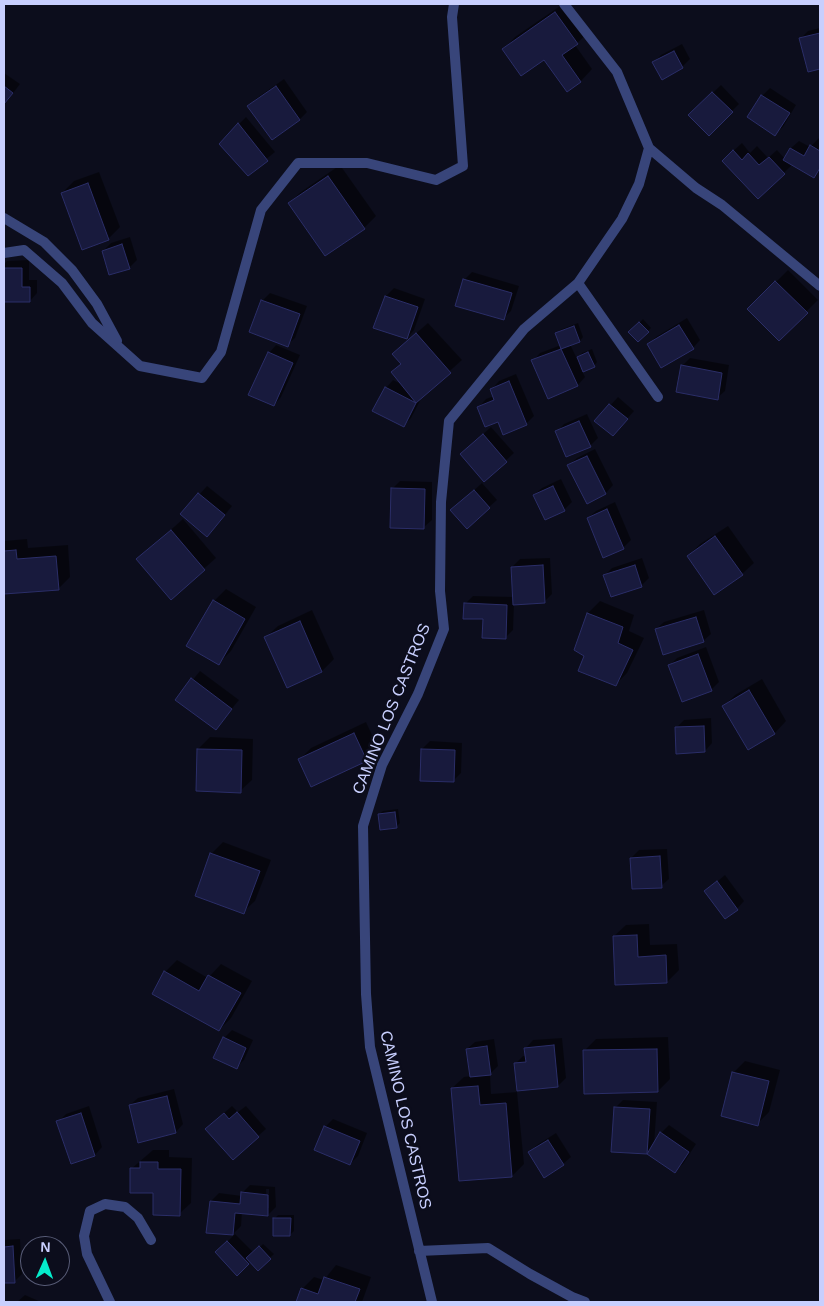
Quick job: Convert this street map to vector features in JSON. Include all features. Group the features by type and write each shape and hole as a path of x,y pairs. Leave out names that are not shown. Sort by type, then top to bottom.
{"street":[{"path":"4,253 24,250 62,283 92,323 140,366 202,378 221,352 261,210 298,163 367,163 436,180 463,166 452,17 454,4"},
{"path":"564,4 617,72 649,148 696,188 730,210 820,286"},
{"name":"CAMINO LOS CASTROS","path":"432,1302 370,1047 366,994 363,826 382,765 418,694 444,629 440,591 441,512 449,421 524,329 578,283 622,219 639,184 649,148"},
{"path":"4,218 44,242 72,270 97,304 121,349"},
{"path":"578,283 658,398"},
{"path":"110,1302 87,1254 84,1236 90,1211 105,1204 125,1207 138,1218 152,1240"},
{"path":"420,1251 488,1248 530,1274 585,1302"}],"building":[{"path":"555,12 578,44 562,55 581,82 567,92 544,60 521,76 502,49"},
{"path":"820,33 820,69 808,72 799,38"},
{"path":"674,51 683,68 662,80 652,62"},
{"path":"4,86 13,93 4,104"},
{"path":"276,86 300,120 272,140 247,106"},
{"path":"712,92 733,112 709,136 688,115"},
{"path":"761,95 790,113 775,136 747,117"},
{"path":"238,123 268,161 248,176 219,144"},
{"path":"810,145 820,151 820,168 814,178 783,160 790,148 804,156"},
{"path":"733,150 742,160 748,153 759,165 769,157 785,174 758,199 722,161"},
{"path":"328,176 365,229 325,256 288,203"},
{"path":"88,183 109,240 82,250 61,193"},
{"path":"122,244 130,269 109,275 102,251"},
{"path":"4,268 22,268 22,287 30,287 30,302 4,302"},
{"path":"463,279 512,293 504,320 455,306"},
{"path":"775,281 808,313 779,341 747,309"},
{"path":"385,296 418,307 407,339 373,328"},
{"path":"261,300 300,314 288,347 249,332"},
{"path":"639,322 649,332 638,342 628,332"},
{"path":"679,325 694,349 661,368 647,344"},
{"path":"574,326 580,342 561,349 555,333"},
{"path":"416,333 451,373 416,403 391,372 401,364 392,354"},
{"path":"561,349 578,386 548,399 531,360"},
{"path":"268,352 293,363 274,406 248,395"},
{"path":"588,352 595,367 583,372 577,357"},
{"path":"681,365 722,373 718,400 676,392"},
{"path":"509,381 527,425 503,435 498,422 485,427 477,407 494,400 490,389"},
{"path":"385,387 416,403 404,427 372,411"},
{"path":"609,404 628,419 613,436 594,421"},
{"path":"579,421 591,447 566,457 555,431"},
{"path":"483,434 507,462 484,482 460,454"},
{"path":"587,456 606,494 587,504 567,465"},
{"path":"553,486 565,511 545,520 533,495"},
{"path":"391,488 425,489 424,529 390,528"},
{"path":"474,490 490,508 467,529 450,510"},
{"path":"198,493 225,515 207,537 180,514"},
{"path":"607,509 624,549 603,558 587,518"},
{"path":"171,530 205,570 171,600 136,559"},
{"path":"715,536 743,575 714,595 687,556"},
{"path":"16,550 17,559 56,556 59,590 4,594 4,551"},
{"path":"543,565 545,603 513,605 511,567"},
{"path":"635,565 642,587 611,597 603,575"},
{"path":"213,600 245,619 219,665 186,646"},
{"path":"464,603 507,605 506,639 482,638 483,619 463,619"},
{"path":"587,613 623,627 618,643 633,650 616,686 578,671 584,656 574,650"},
{"path":"696,617 704,642 663,655 655,629"},
{"path":"300,621 322,672 287,688 264,637"},
{"path":"698,654 712,691 682,702 668,665"},
{"path":"191,678 232,709 216,730 175,700"},
{"path":"749,690 775,734 748,750 722,706"},
{"path":"704,726 705,752 676,754 675,727"},
{"path":"354,733 367,761 311,787 298,759"},
{"path":"197,749 242,750 241,793 196,791"},
{"path":"421,749 455,750 454,782 420,781"},
{"path":"395,812 397,828 380,830 378,814"},
{"path":"210,853 260,871 244,914 195,896"},
{"path":"660,856 662,888 632,889 630,858"},
{"path":"717,881 738,910 725,919 704,891"},
{"path":"637,935 638,957 666,955 667,983 615,985 613,936"},
{"path":"164,971 199,991 208,975 241,993 219,1031 152,994"},
{"path":"223,1037 246,1048 237,1069 213,1058"},
{"path":"554,1045 558,1087 517,1091 514,1063 526,1062 524,1048"},
{"path":"487,1046 491,1075 470,1077 466,1049"},
{"path":"657,1049 658,1092 584,1094 583,1050"},
{"path":"732,1072 769,1081 758,1126 721,1116"},
{"path":"478,1086 480,1105 506,1103 512,1177 459,1181 451,1088"},
{"path":"167,1096 176,1133 138,1143 129,1105"},
{"path":"614,1107 650,1109 647,1154 611,1152"},
{"path":"237,1112 259,1137 233,1160 205,1129 224,1113 229,1119"},
{"path":"81,1113 95,1156 71,1164 56,1121"},
{"path":"324,1126 360,1141 350,1165 314,1150"},
{"path":"660,1132 689,1152 675,1173 647,1154"},
{"path":"548,1140 564,1165 544,1178 528,1152"},
{"path":"140,1162 158,1162 158,1169 181,1169 180,1216 153,1215 153,1193 130,1193 130,1168 140,1168"},
{"path":"241,1192 268,1195 268,1216 235,1213 233,1235 206,1233 210,1201 240,1204"},
{"path":"273,1218 291,1218 290,1236 273,1236"},
{"path":"227,1241 249,1264 237,1276 215,1252"},
{"path":"13,1246 15,1283 4,1283 4,1247"},
{"path":"259,1246 271,1259 258,1271 246,1258"},
{"path":"324,1277 360,1289 355,1302 296,1302 301,1288 318,1294"}]}
